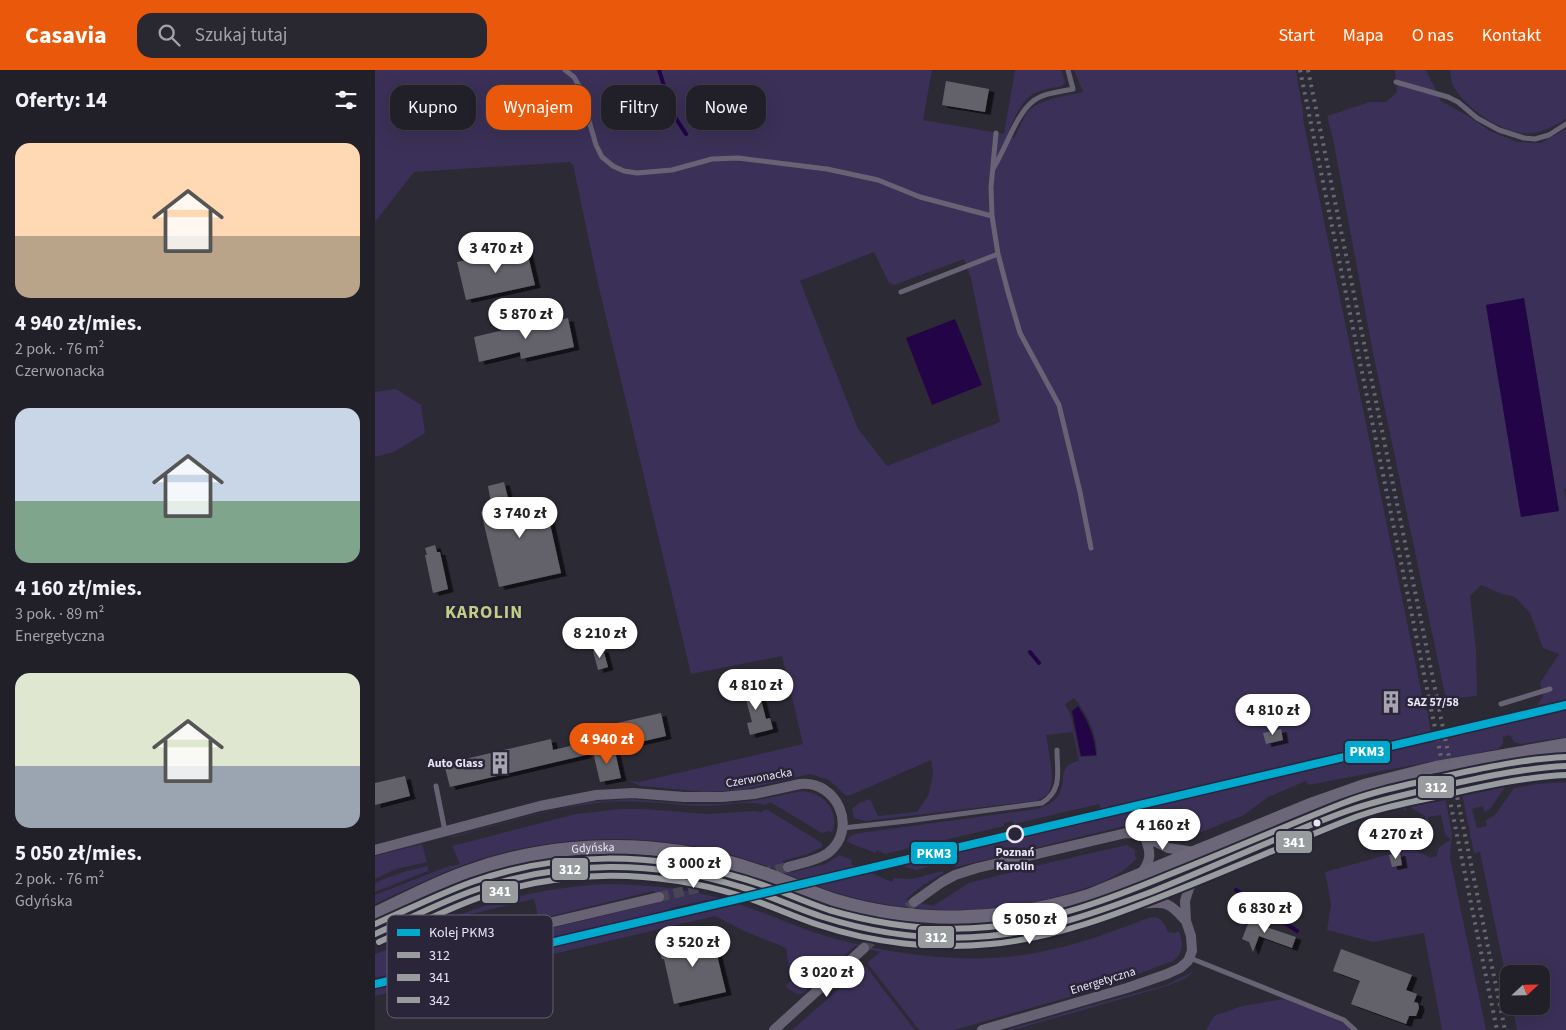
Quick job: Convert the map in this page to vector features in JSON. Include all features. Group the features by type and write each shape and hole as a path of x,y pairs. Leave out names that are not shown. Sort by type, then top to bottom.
{"main road":[{"name":"Gdyńska","path":"375,914 447,880 505,861 544,852 590,848 647,848 705,856 738,865 814,894 848,904 893,913 939,918 986,917 1033,910 1089,896 1313,804 1364,786 1436,768 1566,745"},
{"name":"Gdyńska","path":"418,915 477,889 510,879 566,869 612,866 659,869 705,876 749,889 826,918 870,929 914,936 971,937 1014,933 1059,924 1111,908 1347,811 1378,801 1479,778 1549,766 1566,766"},
{"name":"Gdyńska","path":"375,934 387,929"}],"street":[{"name":"Czerwonacka","path":"375,850 551,803 596,794 641,793 708,798 754,794 805,783 824,789 836,799 842,810 843,828"},
{"path":"788,867 828,853 838,842 843,828"},
{"path":"914,902 955,875 977,868 1126,833 1139,834 1168,848 1197,853"},
{"path":"1139,876 1145,869 1150,851 1145,837"},
{"path":"1190,958 1192,941 1185,921 1186,895 1199,872"},
{"path":"553,922 659,897"},
{"path":"1111,908 1162,902 1172,907 1185,921"},
{"path":"430,915 438,906"},
{"path":"774,1030 864,948"},
{"name":"Energetyczna","path":"982,1030 1149,980 1179,968 1186,964 1190,958"}],"lane":[{"path":"565,70 574,78 579,86 595,145 602,156 613,166 624,171 637,173 672,170 712,159 738,158 827,169 878,180 920,197 992,216"},
{"path":"993,169 1002,155 1021,113 1033,101 1049,94 1073,89 1068,70"},
{"path":"1396,82 1448,97 1458,102 1477,118 1499,130 1524,138 1535,139 1549,135 1566,124"},
{"path":"996,133 991,187 992,216 998,254 1020,333 1059,405 1091,548"},
{"path":"901,292 998,254"},
{"path":"1501,704 1549,689"},
{"path":"843,828 1042,803 1055,792 1057,784 1057,750"},
{"path":"436,786 445,831"},
{"path":"1190,958 1344,1020 1355,1030"}],"shaded area":[{"path":"375,70 932,70 923,120 1004,134 1015,70 1061,70 1065,82 1062,86 1035,93 1021,106 1008,135 1014,138 1025,116 1036,105 1051,99 1083,92 1074,70 1296,70 1303,119 1431,732 1110,809 1101,810 1099,804 1014,824 1013,821 1004,823 1004,826 885,854 877,850 875,853 847,841 850,836 858,833 1037,809 1051,802 1061,791 1064,771 1072,763 1079,761 1073,732 1046,735 1051,764 1051,787 1047,795 1036,801 865,821 854,818 852,809 859,803 870,799 878,816 917,812 929,794 933,773 931,760 846,796 829,780 810,774 742,790 704,792 640,786 629,781 639,782 803,744 782,656 691,674 599,288 573,165 570,162 414,172 375,222","holes":["874,252 889,283 894,285 964,259 971,278 1000,422 887,466 858,429 800,281","1074,698 1091,725 1097,748 1097,756 1080,757 1071,716 1065,704"]},
{"path":"1395,70 1426,70 1441,101 1490,131 1517,142 1541,143 1566,129 1566,489 1564,489 1566,502 1566,699 1536,706 1543,697 1540,683 1559,654 1543,648 1530,613 1515,597 1481,585 1470,596 1476,650 1477,696 1446,699 1373,353 1333,139 1327,116 1370,102 1386,102 1397,92","holes":["1524,299 1559,511 1521,517 1486,305"]},
{"path":"1450,70 1566,70 1566,119 1555,126 1534,133 1512,131 1501,127 1469,106 1455,89 1451,80"},
{"path":"1524,298 1559,511 1521,517 1486,305"},
{"path":"955,319 982,385 932,405 906,338"},
{"path":"396,389 421,405 425,433 394,452 375,457 375,392"},
{"path":"1078,706 1090,729 1096,755 1081,756 1072,711"},
{"path":"1566,710 1566,737 1521,744 1514,742 1510,735 1503,737 1503,744 1498,749 1308,785 1306,781 1268,797 1244,815 1184,839 1166,835 1164,838 1162,832 1141,822 956,867 949,861 916,870 902,866 1498,724"},
{"path":"1507,780 1508,783 1490,809 1484,812 1483,806 1472,809 1477,828 1487,826 1486,820 1495,815 1514,788 1566,782 1566,1030 1517,1030 1514,1015 1550,1015 1550,965 1503,965 1480,852 1474,853 1462,794 1445,797 1452,834 1450,858 1486,1030 1442,1030 1424,933 1373,942 1327,930 1331,904 1325,872 1411,848 1431,858 1437,856 1439,848 1451,840 1445,834 1441,815 1428,817 1429,823 1424,822 1426,817 1409,806 1405,811 1401,807 1434,797"},
{"path":"802,791 818,795 829,804 834,817 832,833 830,831 822,833 770,802 766,805 744,803 705,806 618,801 586,804 528,816 449,837 535,814 590,802 632,799 687,804 720,804 747,802"},
{"path":"620,809 707,814 761,812 766,809 822,843 822,847 808,854 782,861 793,872 825,864 840,855 852,860 851,864 859,868 818,878 822,882 867,871 892,882 894,878 912,879 942,871 944,873 923,885 906,899 933,906 969,883 1052,862 1127,845 1135,850 1135,857 1137,858 1129,866 1112,877 1093,886 1063,895 1007,907 949,910 919,909 862,900 834,892 732,855 701,847 668,842 619,839 577,840 515,850 475,861 445,872 375,904 375,895 449,866 460,864 452,846 576,814"},
{"path":"422,844 427,862 396,869 375,879 375,856"},
{"path":"428,866 428,871 375,892 375,883 401,873"},
{"path":"606,884 641,885 693,892 727,900 805,929 851,943 932,956 987,958 1040,952 1081,942 1152,917 1159,918 1168,932 1175,933 1179,931 1182,948 1177,958 1173,961 1101,988 954,1030 919,1030 869,965 868,962 880,952 855,946 804,993 797,994 786,986 791,982 786,948 744,931 715,916 553,954 553,947 718,909 707,900 671,908 665,912 553,937 553,928 664,901 653,891 553,916 538,915 534,899 467,915 459,915 529,894"},
{"path":"387,950 387,975 375,978 375,954"},
{"path":"866,967 915,1030 792,1030"},
{"path":"1194,971 1186,978 1167,986 1013,1030 1007,1030 1166,985"},
{"path":"387,984 387,993 375,996 375,987"},
{"path":"1284,999 1359,1030 1206,1030 1214,1016 1242,1006"}],"building":[{"path":"946,81 989,89 985,112 942,105"},
{"path":"526,247 535,285 466,300 457,262"},
{"path":"568,318 574,347 521,359 520,352 479,362 474,337 551,319 551,322"},
{"path":"504,482 510,506 544,497 561,573 499,587 481,512 492,509 488,486"},
{"path":"435,545 437,552 440,552 448,589 433,593 425,548"},
{"path":"603,649 608,667 598,670 593,651"},
{"path":"757,684 766,719 770,718 773,729 750,735 747,723 752,722 743,688"},
{"path":"661,713 666,736 623,746 617,723"},
{"path":"1281,729 1283,740 1266,744 1263,733"},
{"name":"Auto Glass","path":"551,739 553,750 583,743 586,755 450,787 444,764"},
{"path":"614,747 621,778 600,782 593,752"},
{"path":"405,776 410,796 375,805 375,783"},
{"path":"1400,853 1402,865 1392,867 1389,855"},
{"path":"1252,914 1265,919 1263,926 1296,937 1292,948 1259,936 1253,952 1249,942 1242,939"},
{"path":"716,933 719,946 715,947 726,992 674,1004 664,959 662,959 658,946"},
{"path":"1341,949 1412,975 1406,990 1417,994 1414,1002 1418,1003 1419,1008 1416,1016 1409,1016 1406,1024 1351,1004 1360,981 1333,971"}],"waterway":[{"path":"659,70 673,114 686,134"},
{"path":"1030,652 1039,663"},
{"path":"1236,890 1297,931"}],"tunnel":[{"path":"659,897 788,867"},
{"path":"864,948 914,902"}],"railway":[{"path":"1300,70 1497,1030"},
{"path":"1308,70 1505,1030"}],"rail line":[{"name":"PKM3","path":"553,942 1566,705"},
{"name":"PKM3","path":"375,984 387,981"}],"transit line":[{"name":"342","path":"395,915 472,882 505,872 572,860 606,859 674,863 708,869 752,881 829,910 868,920 908,926 949,929 1012,924 1080,908 1146,884 1364,796 1400,786 1485,768 1517,762 1566,757"},
{"name":"312","path":"416,915 451,899 510,879 576,869 642,868 708,878 751,890 823,917 884,932 947,938 989,936 1030,930 1071,920 1111,907 1322,820 1371,803 1489,776 1566,766"},
{"name":"341","path":"436,915 481,897 545,881 577,877 641,877 674,880 706,886 748,898 819,925 882,941 948,946 991,944 1038,937 1062,931 1130,909 1371,812 1489,785 1566,775"},
{"name":"342","path":"375,924 387,919"},
{"name":"312","path":"375,934 387,928"},
{"name":"341","path":"379,942 387,938"}],"place":[{"name":"SAZ 57/58","path":"1391,702"},
{"name":"Auto Glass","path":"500,763"},
{"name":"Poznań Karolin","path":"1015,834"}],"district":[{"name":"KAROLIN","path":"484,612"}]}
